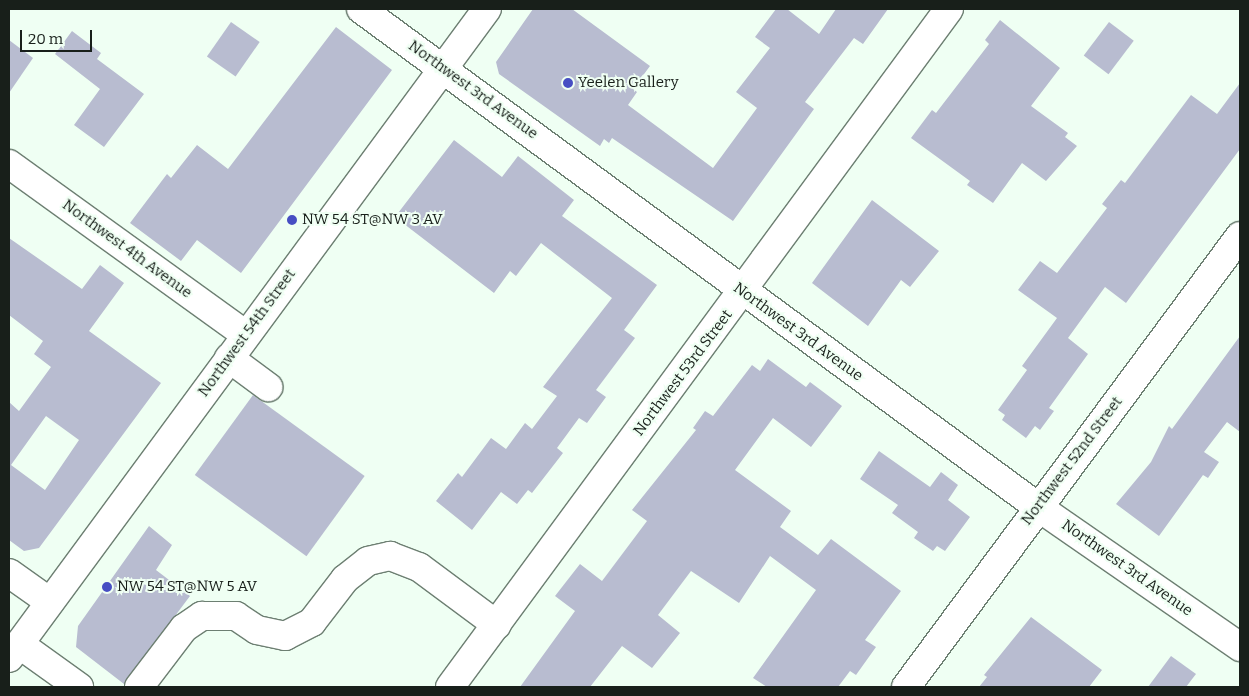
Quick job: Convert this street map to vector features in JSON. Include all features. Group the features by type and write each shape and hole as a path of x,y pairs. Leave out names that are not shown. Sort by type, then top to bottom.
{"street":[{"name":"Northwest 3rd Avenue","path":"361,9 443,67 743,292 1038,507 1240,647"},
{"name":"Northwest 54th Street","path":"14,651 487,9"},
{"name":"Northwest 53rd Street","path":"450,687 743,292 949,9"},
{"name":"Northwest 4th Avenue","path":"9,164 246,335"},
{"name":"Northwest 52nd Street","path":"906,687 1240,236"},
{"path":"229,358 268,387"},
{"path":"139,687 184,628 202,616 236,616 257,630 285,636 312,622 345,579 368,561 390,556 419,567 496,625"},
{"path":"9,572 50,602"},
{"path":"14,651 79,687"}],"building":[{"path":"533,9 572,9 650,66 633,89 637,92 628,105 713,168 757,108 736,92 770,48 755,37 776,9 787,9 819,34 836,9 888,9 863,44 854,38 805,102 814,109 733,221 612,138 609,143 604,139 600,146 499,74 496,62"},
{"path":"1000,20 1060,68 1031,106 1068,133 1065,137 1077,146 1046,181 1022,163 993,203 967,185 970,181 911,138 932,110 936,113 989,44 985,40"},
{"path":"231,22 260,42 236,76 207,56"},
{"path":"1109,22 1134,41 1108,74 1084,56"},
{"path":"336,27 392,70 241,273 197,240 181,261 130,223 167,174 171,178 197,145 228,169"},
{"path":"72,31 101,53 97,59 144,94 104,147 74,125 100,89 55,54"},
{"path":"9,40 33,58 9,93"},
{"path":"1240,83 1240,149 1126,303 1105,287 1068,338 1088,354 1049,408 1054,411 1040,430 1035,426 1026,438 1002,420 1005,415 998,410 1027,370 1022,366 1057,318 1018,290 1040,261 1057,273 1107,208 1102,204 1121,180 1125,183 1191,95 1217,114"},
{"path":"454,140 502,177 518,156 574,200 562,216 657,285 624,330 635,338 596,390 606,397 587,423 579,418 557,448 563,453 532,493 528,490 517,504 501,492 472,530 436,501 458,473 462,477 491,438 506,449 525,423 532,429 557,396 543,387 612,298 541,243 516,276 510,271 494,293 395,217"},
{"path":"872,200 939,251 910,287 901,280 868,326 812,283"},
{"path":"9,238 82,289 100,265 124,283 89,331 161,383 39,548 24,551 9,540 9,402 19,411 51,367 34,354 43,341 9,315","holes":["46,416 79,440 45,490 11,465"]},
{"path":"1240,336 1240,432 1227,422 1204,452 1219,462 1208,478 1203,475 1159,536 1116,504 1151,462 1169,426 1172,429"},
{"path":"768,359 806,387 810,382 842,406 811,447 773,418 735,470 791,511 780,527 818,555 831,539 901,591 865,640 876,647 856,675 850,671 838,687 767,687 753,678 816,590 770,556 739,603 691,571 658,615 680,633 652,668 622,646 590,687 520,687 575,611 555,596 580,564 602,581 647,521 632,510 696,430 693,428 705,411 713,416 752,365 760,371"},
{"path":"253,395 365,476 306,556 195,475"},
{"path":"879,451 930,487 941,472 958,485 948,500 970,517 945,551 937,546 933,551 914,538 918,532 892,513 898,505 860,479"},
{"path":"149,526 172,545 156,570 190,596 124,684 76,647 78,626"},
{"path":"1031,617 1102,670 1089,687 979,687 987,677 984,675"},
{"path":"1171,656 1196,674 1186,687 1148,687"}],"place":[{"name":"Yeelen Gallery","path":"568,83"},
{"name":"NW 54 ST@NW 3 AV","path":"292,220"},
{"name":"NW 54 ST@NW 5 AV","path":"107,587"}]}
